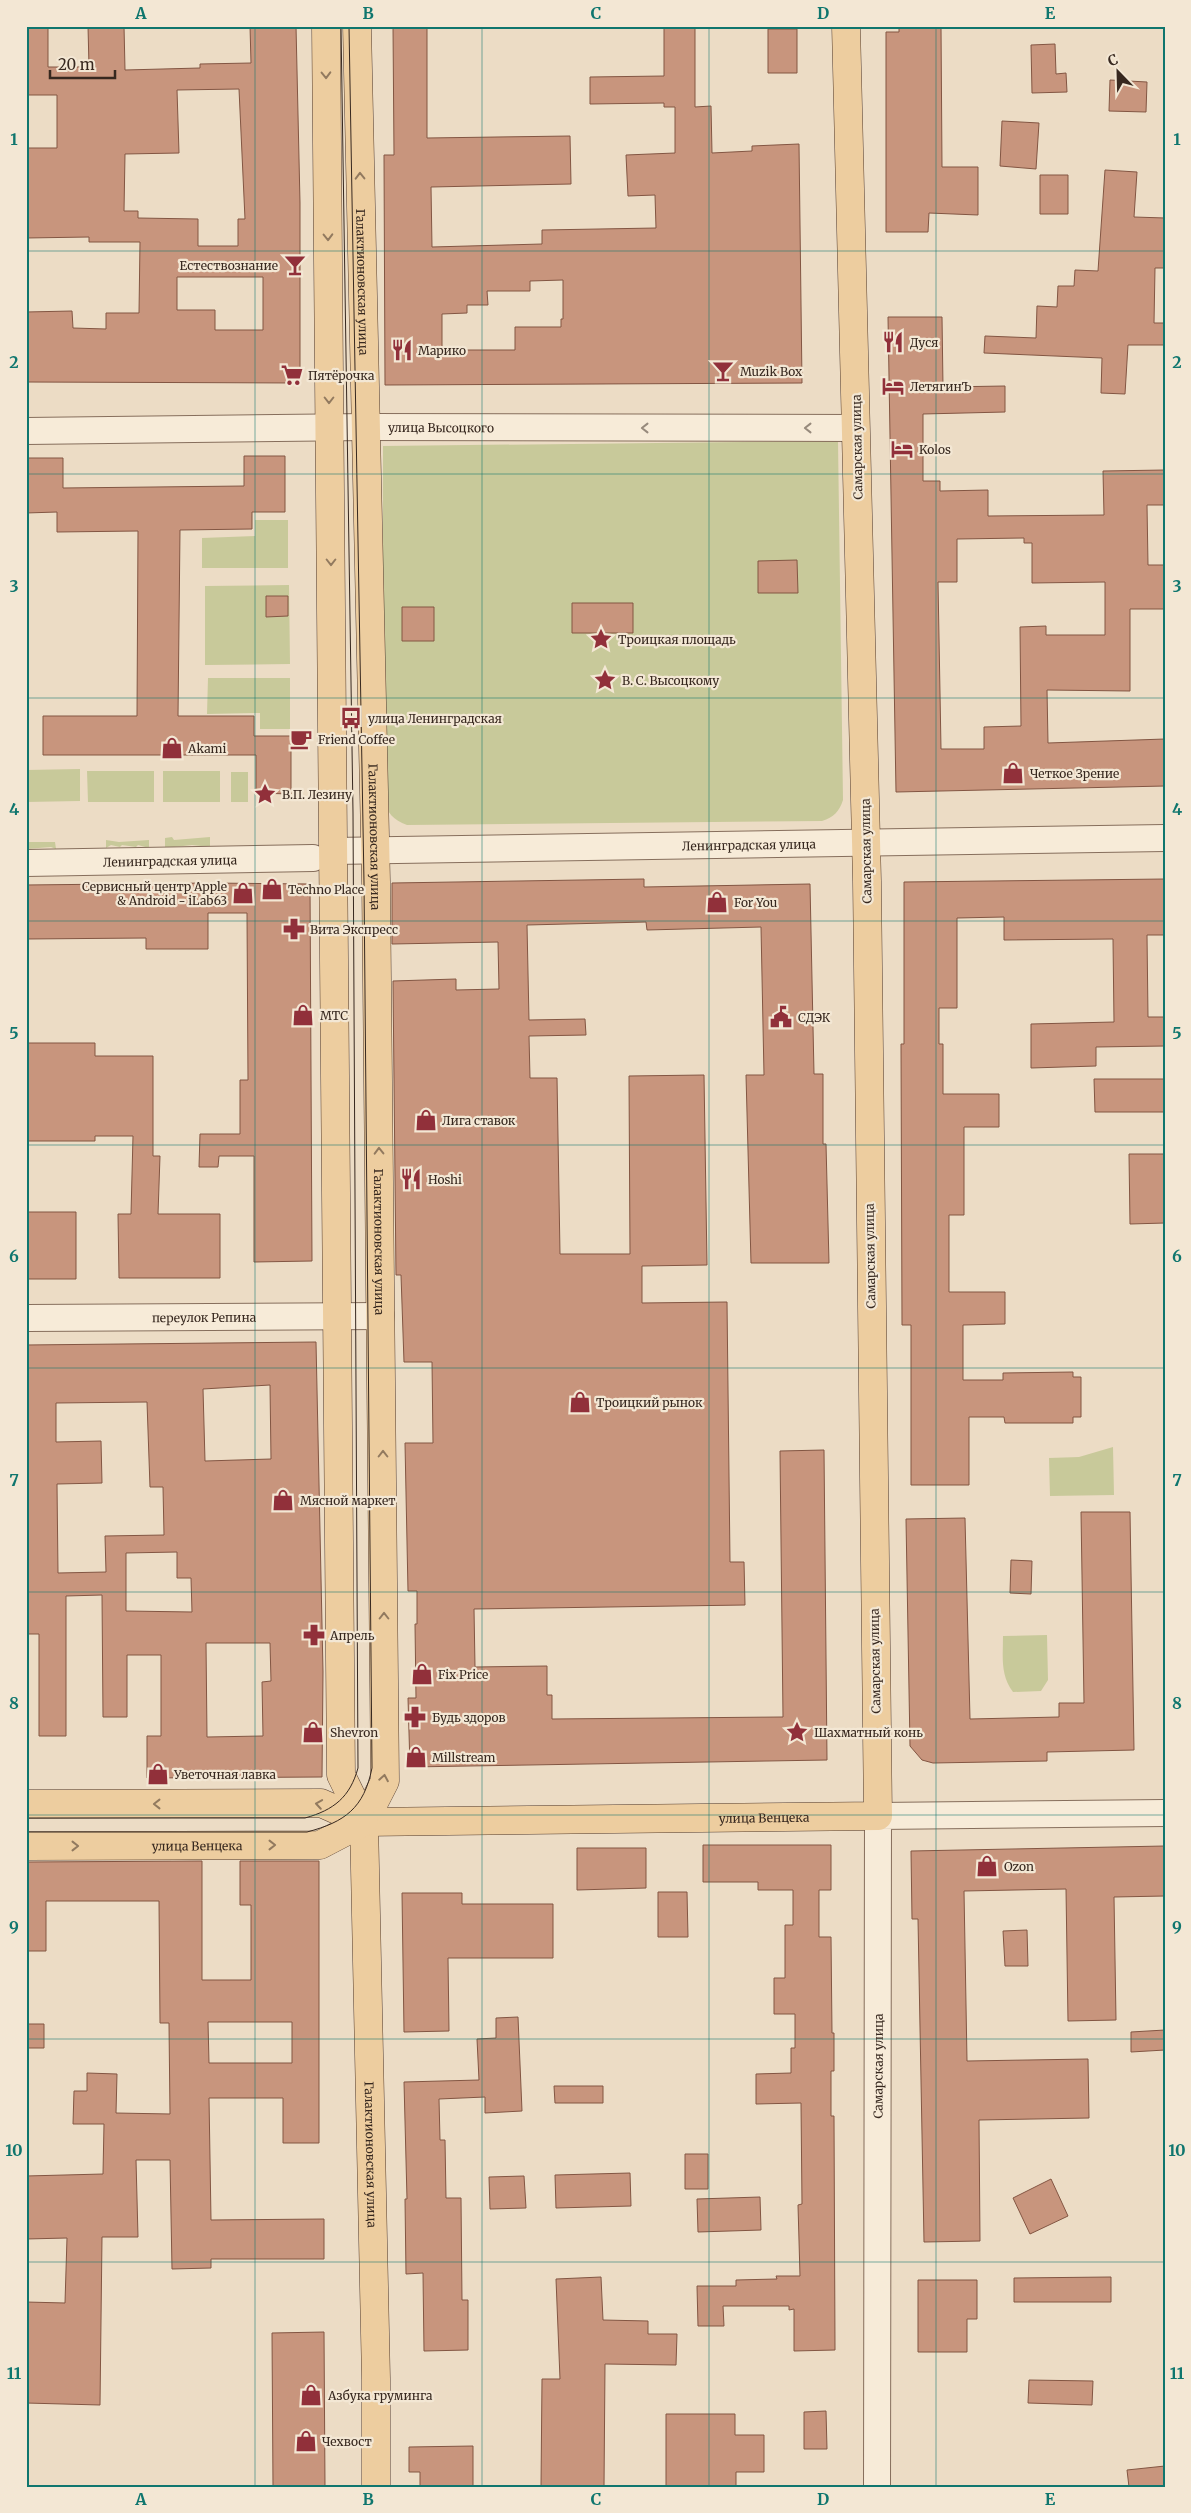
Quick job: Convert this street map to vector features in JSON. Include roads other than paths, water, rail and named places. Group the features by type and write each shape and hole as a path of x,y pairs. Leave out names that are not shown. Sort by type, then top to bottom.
{"main road":[{"name":"Галактионовская улица","path":"326,26 329,427 323,854 337,1318 341,1775 364,1822 376,2380 376,2487"},
{"name":"Галактионовская улица","path":"357,26 375,850 385,1781 364,1822"},
{"name":"Самарская улица","path":"846,26 866,841 878,1816"},
{"name":"улица Венцека","path":"26,1804 321,1803 364,1822 878,1816"},
{"name":"улица Венцека","path":"26,1846 320,1845 364,1822"}],"street":[{"name":"улица Высоцкого","path":"26,431 329,427 856,428"},
{"name":"Ленинградская улица","path":"26,863 323,854 375,850 824,844 866,841 1165,838"},
{"name":"переулок Репина","path":"26,1318 337,1318 381,1316"},
{"name":"улица Венцека","path":"878,1816 1165,1813"},
{"name":"Самарская улица","path":"877,2487 878,1816"}],"tram line":[{"path":"26,1818 305,1818 324,1811 339,1801 350,1787 358,1768 353,813 341,26"},
{"path":"26,1832 307,1832 332,1823 351,1811 364,1793 372,1768 364,883 349,26"}],"place":[{"name":"Естествознание","path":"295,265"},
{"name":"Дуся","path":"893,342"},
{"name":"Марико","path":"402,350"},
{"name":"Muzik Box","path":"723,371"},
{"name":"Пятёрочка","path":"292,375"},
{"name":"ЛетягинЪ","path":"893,386"},
{"name":"Kolos","path":"902,449"},
{"name":"Троицкая площадь","path":"601,639"},
{"name":"В. С. Высоцкому","path":"605,680"},
{"name":"улица Ленинградская","path":"351,718"},
{"name":"Friend Coffee","path":"301,739"},
{"name":"Akami","path":"172,748"},
{"name":"Четкое Зрение","path":"1013,773"},
{"name":"В.П. Лезину","path":"265,794"},
{"name":"Techno Place","path":"272,889"},
{"name":"Сервисный центр Apple & Android - iLab63","path":"243,893"},
{"name":"For You","path":"717,902"},
{"name":"Вита Экспресс","path":"294,929"},
{"name":"МТС","path":"303,1015"},
{"name":"СДЭК","path":"781,1017"},
{"name":"Лига ставок","path":"426,1120"},
{"name":"Hoshi","path":"411,1179"},
{"name":"Троицкий рынок","path":"580,1402"},
{"name":"Мясной маркет","path":"283,1500"},
{"name":"Апрель","path":"314,1635"},
{"name":"Fix Price","path":"422,1674"},
{"name":"Будь здоров","path":"415,1717"},
{"name":"Shevron","path":"313,1732"},
{"name":"Шахматный конь","path":"797,1732"},
{"name":"Millstream","path":"416,1757"},
{"name":"Уветочная лавка","path":"158,1774"},
{"name":"Ozon","path":"987,1866"},
{"name":"Азбука груминга","path":"311,2395"},
{"name":"Чехвост","path":"306,2441"}]}
